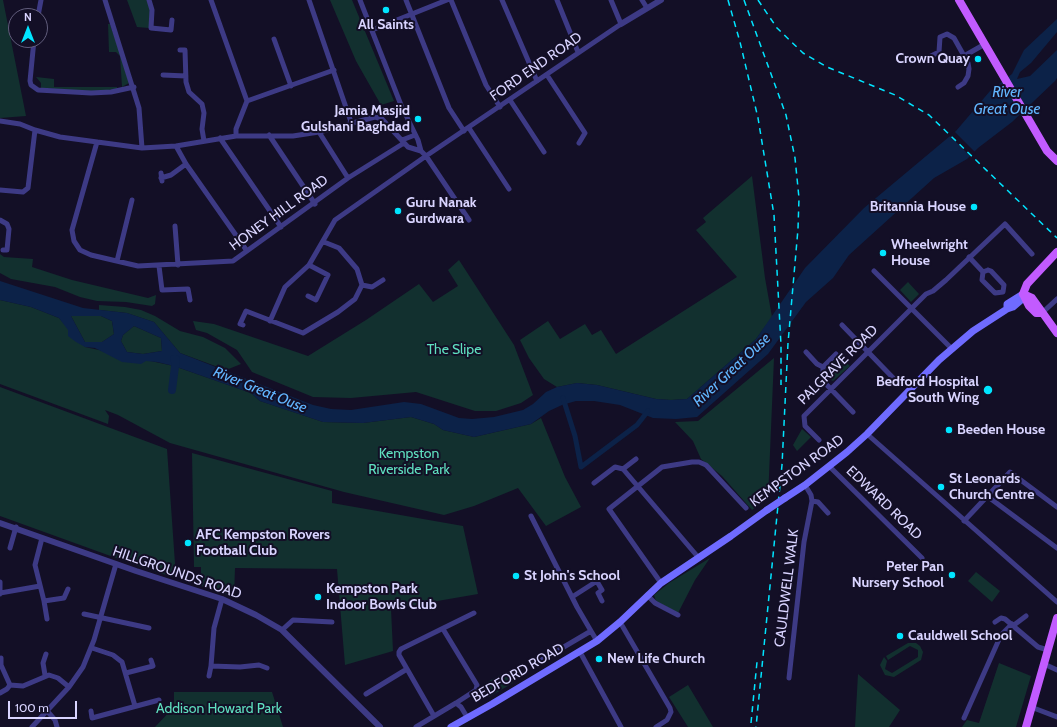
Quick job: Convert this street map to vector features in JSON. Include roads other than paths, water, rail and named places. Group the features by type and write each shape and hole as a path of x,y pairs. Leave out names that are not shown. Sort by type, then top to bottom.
{"main road":[{"path":"959,0 1004,74 1047,151 1057,162"},
{"path":"1055,254 1027,284 1023,294 1036,313 1042,313 1057,332"},
{"name":"KEMPSTON ROAD","path":"647,595 661,583 805,485 830,466 867,434 924,373 951,348 1007,309 1013,307 1020,301 1023,294"},
{"name":"BEDFORD ROAD","path":"451,727 597,641 620,622 647,595"},
{"path":"1026,727 1057,618"}],"street":[{"path":"105,0 134,87 139,108 142,148"},
{"path":"149,0 152,10 151,28 171,30 172,20"},
{"path":"211,0 247,101 238,123 236,136"},
{"path":"309,0 351,122"},
{"path":"360,0 421,150 469,220"},
{"path":"406,0 449,108 509,189"},
{"path":"372,30 447,0"},
{"path":"452,0 486,85 500,107"},
{"path":"502,0 537,82"},
{"path":"557,0 578,52"},
{"path":"611,0 622,24"},
{"path":"642,0 647,8"},
{"name":"FORD END ROAD","path":"270,321 285,287 309,265 324,242 335,220 409,170 426,156 537,82 578,52 660,0"},
{"path":"931,56 939,52 940,37 947,34 954,38 968,63 968,76 964,83 958,87"},
{"path":"274,39 291,86"},
{"path":"964,56 985,44"},
{"path":"33,48 30,81 31,85 38,90 92,93 111,92 134,87"},
{"path":"182,50 189,92 202,104 204,113 202,129 204,141"},
{"path":"247,101 334,70"},
{"path":"163,75 186,76"},
{"path":"547,75 585,133 579,143"},
{"path":"510,100 544,152"},
{"path":"0,122 20,124 60,137 142,148 176,146 236,136 293,136 319,132 371,117 379,118 408,147 421,150"},
{"path":"0,190 23,192 28,188 35,130"},
{"path":"319,132 348,178"},
{"path":"269,135 315,204"},
{"name":"HONEY HILL ROAD","path":"97,142 72,230 74,241 80,250 91,255 138,266 159,266 233,262 315,204 348,178 415,135"},
{"path":"220,138 281,227"},
{"path":"176,146 186,164 247,251"},
{"path":"161,177 172,176 186,164"},
{"path":"117,261 132,200"},
{"path":"0,220 7,224 9,228 6,251"},
{"name":"PALGRAVE ROAD","path":"819,440 805,426 804,416 926,294 933,291 946,280 1005,224 1032,254"},
{"path":"175,226 178,264"},
{"path":"243,325 240,324 246,311 297,332 308,331 355,299 362,285 358,269 339,248 324,242"},
{"path":"969,257 983,272"},
{"path":"308,296 316,300 328,275 309,265"},
{"path":"159,266 162,290 188,289 190,300"},
{"path":"874,271 951,348"},
{"path":"991,271 1004,285 1002,292 995,293 982,280 983,272 991,271"},
{"path":"362,285 372,287 383,280"},
{"path":"1042,313 1057,299"},
{"path":"842,325 898,383"},
{"path":"806,352 817,364 823,367"},
{"path":"836,354 823,367 823,379 830,389 853,412"},
{"path":"867,434 1057,602"},
{"path":"623,469 636,459"},
{"path":"661,583 609,509 662,468 699,462 706,465 746,508"},
{"name":"EDWARD ROAD","path":"830,466 922,558"},
{"path":"594,483 615,467 623,469 698,558"},
{"path":"964,521 1010,472 1057,507"},
{"path":"805,485 812,495 812,501 818,502 828,513"},
{"path":"987,496 1057,548"},
{"name":"CAULDWELL WALK","path":"788,678 804,542 812,501"},
{"path":"531,516 572,597 597,641"},
{"name":"HILLGROUNDS ROAD","path":"0,523 16,527 42,538 238,605 282,630 380,727"},
{"path":"10,548 16,527"},
{"path":"42,538 35,565 47,619"},
{"path":"32,727 48,712 69,687 83,667 92,648 116,564"},
{"path":"592,573 602,590 598,593 602,601"},
{"path":"572,597 597,581"},
{"path":"0,582 0,594 40,586"},
{"path":"44,601 64,598 68,589"},
{"path":"647,595 655,603 678,615"},
{"path":"208,676 211,666 214,628 222,599"},
{"path":"84,614 101,619 150,628"},
{"path":"964,718 1001,635 1013,624 1026,616"},
{"path":"434,716 399,655 401,649 443,629 473,617"},
{"path":"995,622 1001,618 1013,624 1038,647 1048,650"},
{"path":"282,630 293,620 332,622"},
{"path":"620,622 670,708 670,717 656,727"},
{"path":"416,727 476,690 477,685 443,629"},
{"name":"BEDFORD ROAD","path":"540,661 591,632"},
{"path":"92,648 117,658 122,662 135,706"},
{"path":"580,652 620,727"},
{"path":"43,656 45,675"},
{"path":"1,658 1,665 10,685"},
{"path":"126,673 153,666 151,660"},
{"path":"1044,664 1057,670"},
{"path":"211,666 240,667 259,665 267,668"},
{"path":"366,694 407,669"},
{"path":"10,685 23,686 45,675 53,676 69,687"},
{"path":"0,693 7,689 10,685"},
{"path":"90,711 92,718 159,700"},
{"path":"456,703 464,719 466,727"},
{"path":"1031,707 1057,718"},
{"path":"48,712 55,720 57,727"}],"water":[{"name":"River Great Ouse","path":"1057,19 1057,32 1031,63 1020,72 1017,79 1030,76 1057,50 1057,78 1055,81 1012,122 978,148 967,159 934,178 849,255 833,278 806,302 768,354 697,417 676,419 653,418 620,405 594,401 576,401 549,411 531,424 474,437 443,430 434,424 411,417 363,423 323,422 260,401 251,393 174,366 146,361 141,364 122,362 95,348 85,347 76,342 68,336 68,330 59,318 31,307 0,300 0,281 83,308 127,313 154,322 180,353 313,405 331,409 351,410 404,402 421,404 459,418 472,419 494,417 523,410 533,404 546,392 557,387 577,383 597,385 656,399 687,399 756,339 805,268 864,208 956,131 990,91 1012,74 1024,50","holes":["71,316 101,316 112,321 114,334 102,342 85,342","134,326 161,338 162,351 143,354 127,352 121,341 123,335"]}],"waterway":[{"path":"172,390 176,359 174,359"},
{"path":"563,398 575,436 581,467 637,425 648,411"}],"railway":[{"path":"728,0 740,42 758,118 774,215 781,345 781,385"},
{"path":"744,0 786,115 795,158 799,198 798,229 788,343 782,465 756,727"},
{"path":"758,0 777,28 803,53 827,67 895,95 929,115 1057,238"},
{"path":"751,723 757,662"}],"place":[{"name":"All Saints","path":"386,10"},
{"name":"Crown Quay","path":"978,59"},
{"name":"Jamia Masjid Gulshani Baghdad","path":"418,119"},
{"name":"Britannia House","path":"974,207"},
{"name":"Guru Nanak Gurdwara","path":"398,211"},
{"name":"Wheelwright House","path":"883,253"},
{"name":"Bedford Hospital South Wing","path":"988,390"},
{"name":"Beeden House","path":"949,430"},
{"name":"St Leonards Church Centre","path":"941,487"},
{"name":"AFC Kempston Rovers Football Club","path":"188,543"},
{"name":"Peter Pan Nursery School","path":"952,575"},
{"name":"St John's School","path":"516,576"},
{"name":"Kempston Park Indoor Bowls Club","path":"318,597"},
{"name":"Cauldwell School","path":"900,636"},
{"name":"New Life Church","path":"599,659"}],"park label":[{"name":"The Slipe","path":"454,350"},
{"name":"Kempston Riverside Park","path":"409,462"},
{"name":"Addison Howard Park","path":"219,709"}]}
